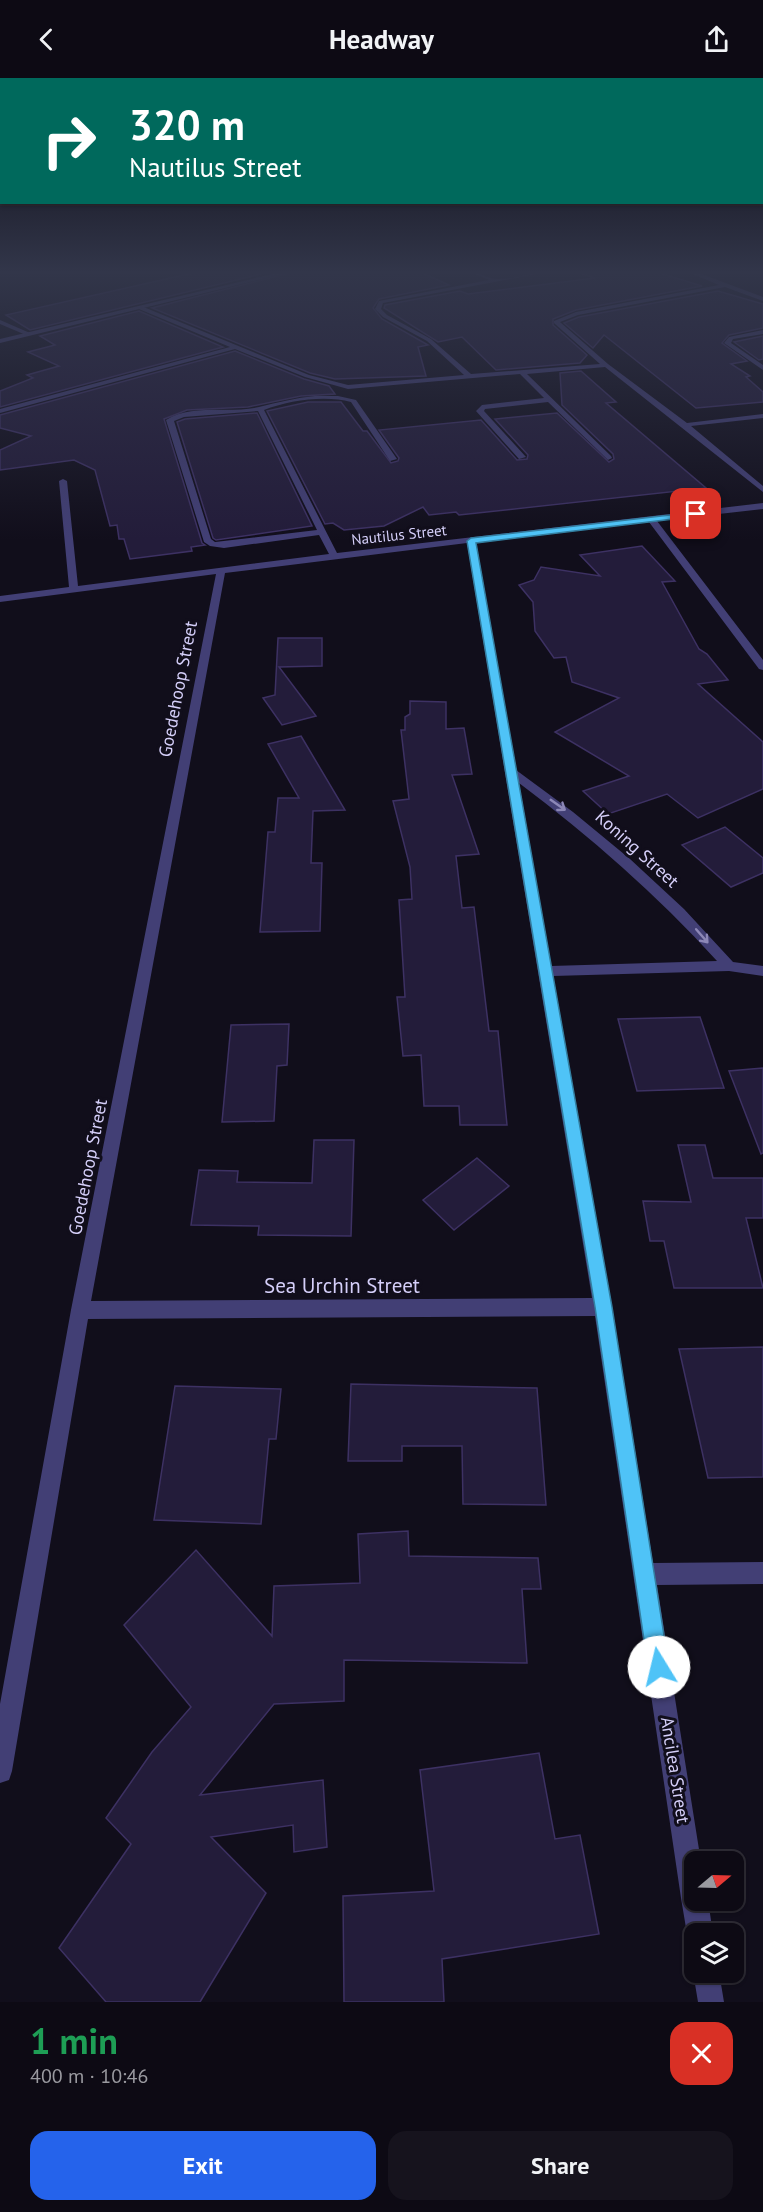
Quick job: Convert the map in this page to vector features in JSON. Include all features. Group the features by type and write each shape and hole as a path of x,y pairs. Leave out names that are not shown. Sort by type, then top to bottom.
{"street":[{"path":"0,411 185,360"},
{"path":"269,360 308,376 348,387 606,365"},
{"path":"451,360 470,377"},
{"path":"600,360 686,425 763,490"},
{"path":"522,372 608,458"},
{"path":"322,532 224,545 213,544 207,540 170,420 183,416 341,398 354,401 393,459"},
{"path":"522,457 480,411 482,407 548,400"},
{"path":"260,409 334,556"},
{"path":"686,425 763,416"},
{"path":"63,481 74,590"},
{"name":"Nautilus Street","path":"0,599 334,556 763,506"},
{"path":"651,519 763,667"},
{"name":"Ancilea Street","path":"471,541 603,1307 687,1851"},
{"name":"Goedehoop Street","path":"0,1771 80,1310 221,571"},
{"name":"Koning Street","path":"510,771 566,811 695,928 729,966"},
{"path":"544,971 729,966 763,971"},
{"name":"Sea Urchin Street","path":"80,1310 603,1307"},
{"path":"644,1574 763,1573"},
{"path":"708,1983 711,2002"}],"building":[{"path":"45,360 175,360 0,407 0,391 33,378 27,375 59,366"},
{"path":"203,360 257,360 304,379 329,386 335,394 301,396 248,407 187,410 164,419 202,543 205,545 191,547 192,551 130,559 124,539 119,539 117,525 110,526 95,470 74,460 0,470 0,450 31,436 0,428 0,415"},
{"path":"278,360 422,360 426,376 335,379 310,373"},
{"path":"485,360 583,360 580,363 496,370"},
{"path":"635,360 747,361 731,364 750,376 746,377 763,392 763,402 696,408"},
{"path":"581,371 616,402 606,403 706,488 459,515 456,512 429,515 423,507 384,526 344,530 333,523 325,524 267,411 308,402 341,402 391,463 398,461 399,458 379,430 481,420 517,460 527,459 528,455 495,419 557,413 609,462 614,459 613,454 562,405 560,373"},
{"path":"257,413 312,526 216,540 213,538 177,422 185,419"},
{"path":"642,546 675,581 662,582 699,649 707,654 728,680 698,684 763,742 763,789 698,818 667,794 608,814 583,791 629,776 555,732 619,698 572,682 566,657 554,658 535,631 533,602 519,585 534,580 541,567 600,576 580,555"},
{"path":"278,638 322,638 322,666 279,667 316,716 282,725 263,698 275,695"},
{"path":"410,701 446,702 446,729 464,728 472,774 452,775 479,854 456,856 462,908 474,907 489,1031 498,1031 507,1125 460,1125 459,1106 424,1106 421,1055 403,1056 397,997 405,997 399,900 412,899 410,867 393,801 409,799 401,730 405,730 405,717 410,714"},
{"path":"301,736 345,810 313,811 311,863 322,863 320,931 260,932 268,832 275,832 278,798 299,798 268,744"},
{"path":"725,827 763,858 763,873 731,887 682,845"},
{"path":"700,1017 724,1088 637,1091 618,1019"},
{"path":"289,1024 287,1065 277,1066 274,1121 222,1122 231,1025"},
{"path":"763,1068 763,1153 761,1154 729,1071"},
{"path":"314,1140 354,1140 351,1236 258,1235 259,1226 191,1225 199,1170 238,1171 237,1182 312,1183"},
{"path":"678,1145 705,1145 713,1178 763,1178 763,1218 746,1218 763,1288 674,1288 664,1241 650,1241 643,1201 691,1202"},
{"path":"477,1158 509,1186 454,1230 423,1200"},
{"path":"763,1347 763,1477 708,1478 679,1349"},
{"path":"351,1384 537,1388 546,1505 463,1504 462,1446 402,1446 402,1461 348,1461"},
{"path":"175,1386 281,1389 276,1439 269,1439 261,1524 154,1520"},
{"path":"408,1531 409,1556 538,1558 541,1589 522,1589 527,1663 344,1660 344,1701 274,1704 200,1795 323,1780 327,1847 294,1852 293,1825 211,1837 266,1893 200,2002 106,2002 59,1948 131,1844 106,1818 152,1752 191,1707 124,1625 196,1550 272,1636 274,1586 360,1583 358,1534"},
{"path":"539,1753 555,1839 580,1835 599,1934 442,1959 444,2002 344,2002 343,1896 434,1891 420,1770"}],"route":[{"path":"659,1667 603,1307 471,541 696,514"}]}
